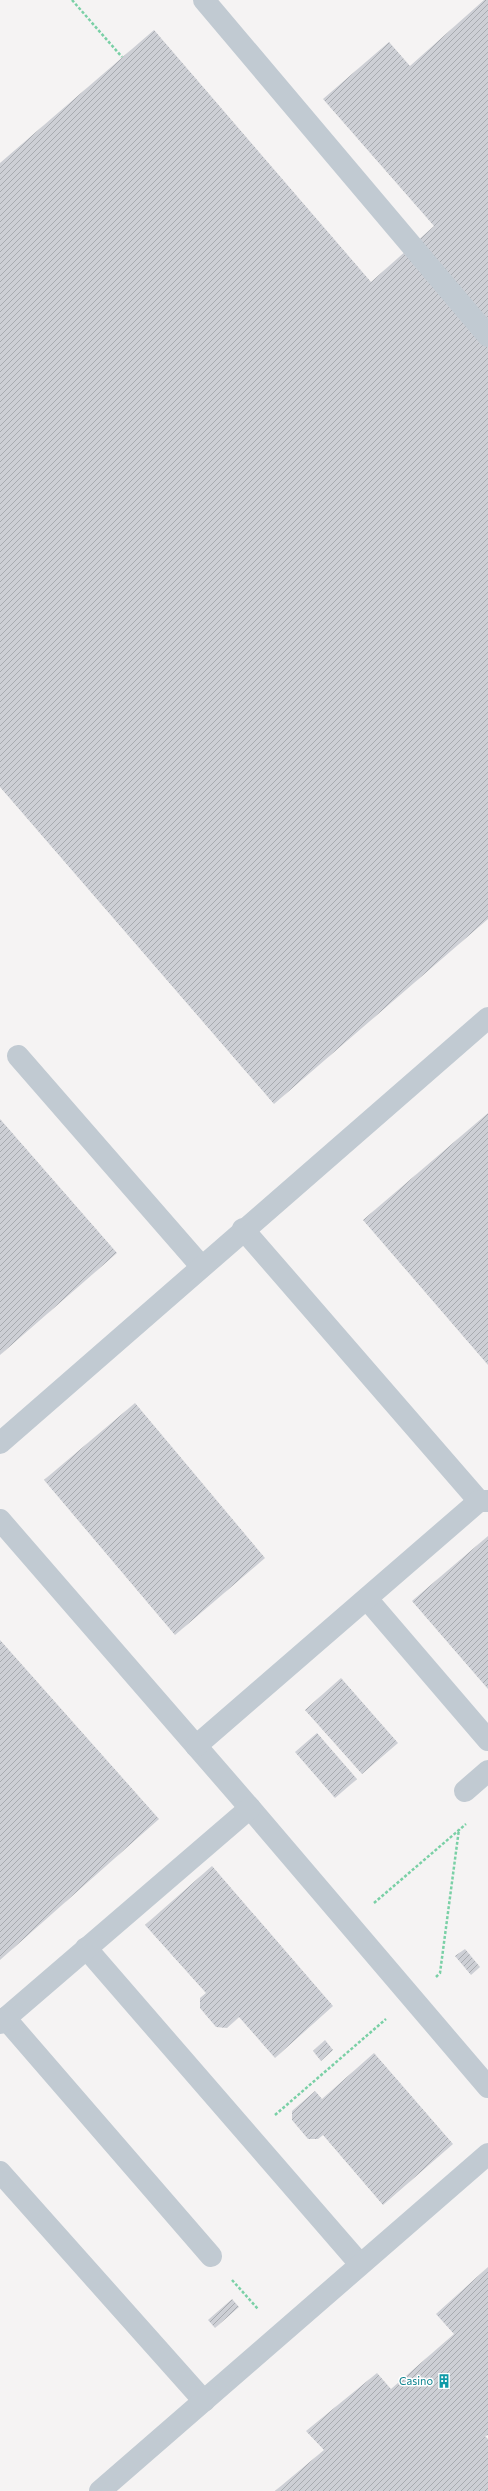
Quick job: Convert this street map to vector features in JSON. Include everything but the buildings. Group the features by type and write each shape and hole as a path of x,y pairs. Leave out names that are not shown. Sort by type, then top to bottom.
{"lane":[{"path":"204,0 488,336"},
{"path":"0,1444 243,1229 488,1018"},
{"path":"18,1056 201,1266"},
{"path":"196,1746 484,1501 243,1229"},
{"path":"0,1520 350,1924 488,2087"},
{"path":"367,1599 488,1740"},
{"path":"465,1791 488,1772"},
{"path":"211,2256 3,2020 250,1808"},
{"path":"86,1948 360,2264"},
{"path":"100,2491 488,2154"},
{"path":"0,2172 204,2401"}],"path":[{"path":"72,0 122,57"},
{"path":"350,1924 469,1821 465,1791"},
{"path":"249,2137 440,1973 459,1829"},
{"path":"211,2256 280,2335"}],"place":[{"name":"Casino","path":"444,2381"}]}
